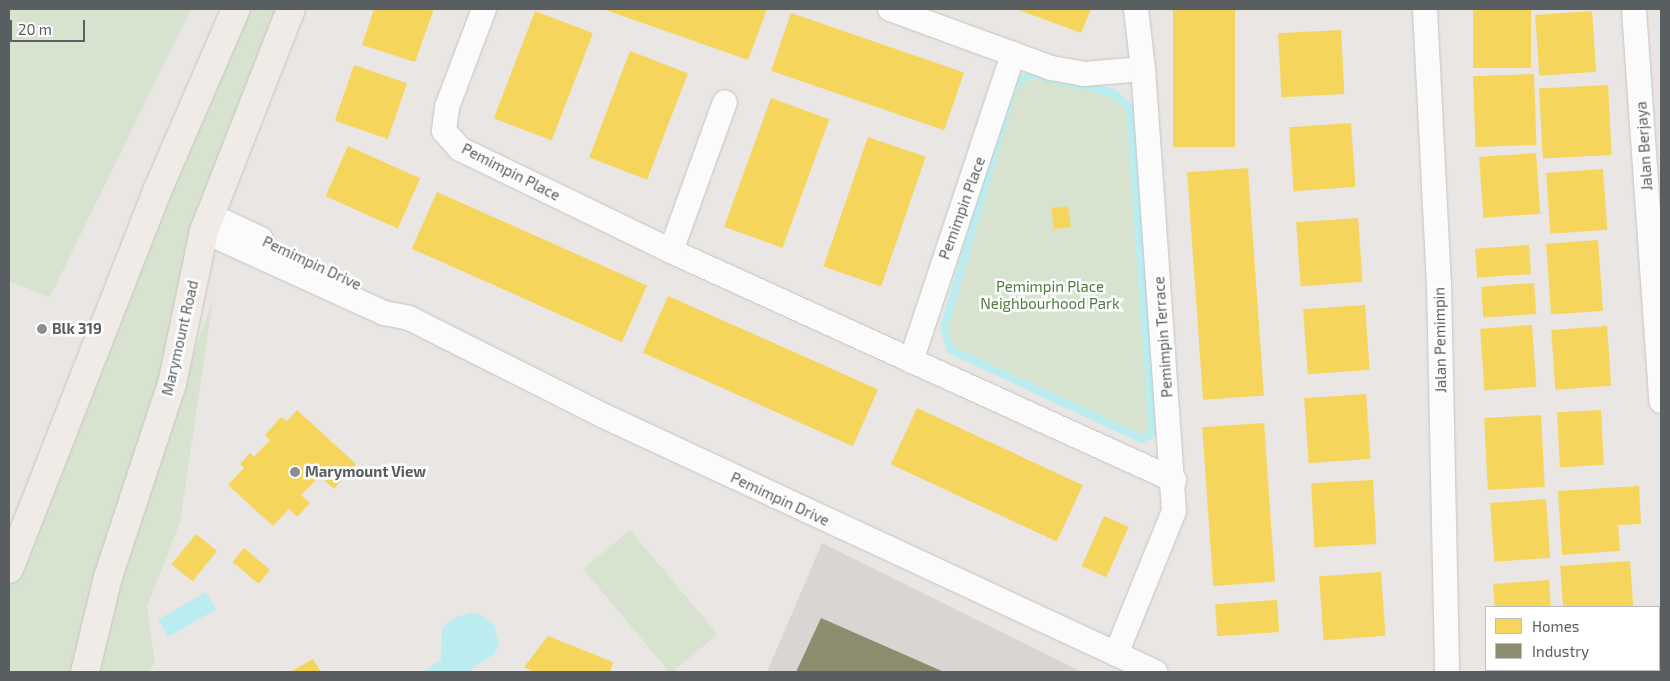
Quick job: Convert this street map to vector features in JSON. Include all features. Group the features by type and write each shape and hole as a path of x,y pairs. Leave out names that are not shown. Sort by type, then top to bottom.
{"main road":[{"path":"9,569 158,189 236,9"},
{"name":"Marymount Road","path":"85,672 108,577 172,384 207,223 291,9"}],"street":[{"name":"Pemimpin Place","path":"484,9 447,107 444,131 460,149 671,251 1174,480"},
{"path":"890,9 1051,68 1084,74 1143,69"},
{"name":"Pemimpin Terrace","path":"1116,654 1174,511 1174,480 1143,69 1136,9"},
{"name":"Jalan Pemimpin","path":"1425,9 1439,283 1442,667"},
{"name":"Jalan Berjaya","path":"1634,10 1661,401"},
{"name":"Pemimpin Place","path":"911,361 922,320 968,197 1013,54"},
{"path":"671,251 725,102"},
{"name":"Pemimpin Drive","path":"207,223 390,299 409,318 604,416 1155,672"}],"shaded area":[{"path":"822,543 1082,672 767,672"}],"green space":[{"path":"9,9 191,9 50,297 9,281"},
{"path":"236,9 291,9 204,231 161,440 213,300 180,522 147,607 155,663 148,672 9,672 9,569"},
{"name":"Pemimpin Place Neighbourhood Park","path":"1031,74 1113,93 1130,108 1153,433 1142,439 951,350 944,328 1014,84"},
{"path":"630,530 717,634 672,672 670,672 583,569"}],"water":[{"path":"206,592 216,609 168,637 158,620"},
{"path":"471,613 480,614 494,625 499,645 494,654 467,672 423,672 441,660 442,628 454,618"}],"building: Homes":[{"path":"374,9 434,9 415,62 362,45"},
{"path":"603,9 767,9 748,60"},
{"path":"1016,9 1091,9 1081,33"},
{"path":"1173,9 1235,9 1235,147 1173,147"},
{"path":"1473,9 1531,9 1531,68 1473,68"},
{"path":"535,11 593,33 552,141 494,118"},
{"path":"1592,11 1596,72 1539,76 1535,15"},
{"path":"791,13 964,73 944,130 771,71"},
{"path":"1341,30 1344,94 1281,97 1278,33"},
{"path":"630,51 688,73 647,180 589,157"},
{"path":"354,65 407,83 388,139 335,121"},
{"path":"1534,74 1536,145 1476,147 1473,76"},
{"path":"1608,85 1612,155 1543,159 1539,89"},
{"path":"771,98 829,119 782,248 724,227"},
{"path":"1351,123 1355,187 1294,191 1289,127"},
{"path":"868,137 926,157 881,286 823,267"},
{"path":"348,146 420,178 398,228 326,196"},
{"path":"1536,153 1540,214 1483,218 1479,157"},
{"path":"1248,168 1264,395 1203,400 1187,172"},
{"path":"1603,169 1607,230 1550,234 1546,173"},
{"path":"437,192 647,286 622,342 412,249"},
{"path":"1068,206 1071,227 1054,229 1051,208"},
{"path":"1358,218 1362,282 1301,286 1296,222"},
{"path":"1598,240 1603,311 1551,314 1546,244"},
{"path":"1529,245 1531,274 1477,278 1475,249"},
{"path":"1534,283 1536,314 1483,318 1481,287"},
{"path":"668,296 878,390 853,446 643,353"},
{"path":"1365,305 1370,370 1308,374 1303,309"},
{"path":"1532,325 1536,387 1484,390 1480,329"},
{"path":"1607,326 1611,386 1555,390 1551,330"},
{"path":"1366,394 1371,459 1309,463 1304,398"},
{"path":"917,408 1083,485 1057,542 891,464"},
{"name":"Marymount View","path":"297,410 356,464 334,489 320,476 301,495 310,503 297,517 289,509 273,526 228,485 244,468 240,464 250,453 254,457 270,440 265,435 281,417 287,421"},
{"path":"1601,410 1604,465 1560,467 1557,412"},
{"path":"1541,415 1545,487 1488,490 1484,418"},
{"path":"1264,423 1275,582 1213,586 1202,427"},
{"path":"1373,480 1376,544 1314,547 1311,483"},
{"path":"1639,486 1641,524 1618,525 1620,551 1562,555 1558,491"},
{"path":"1546,499 1550,558 1494,562 1490,503"},
{"path":"1104,516 1129,527 1106,577 1082,566"},
{"path":"196,534 217,551 192,581 171,564"},
{"path":"244,548 270,570 258,584 232,562"},
{"path":"1630,561 1633,606 1563,606 1560,566"},
{"path":"1381,572 1385,636 1324,640 1319,576"},
{"path":"1549,580 1551,606 1495,606 1493,584"},
{"path":"1277,600 1279,632 1217,636 1215,604"},
{"path":"548,636 613,662 610,672 534,672 524,667"},
{"path":"313,659 321,672 290,672"},
{"path":"1489,671 1552,671 1552,672"},
{"path":"1565,671 1643,671 1643,672"}],"building: Industry":[{"path":"821,618 944,672 796,672"}],"waterway":[{"path":"1031,74 1113,93 1130,108 1153,433 1142,439 951,350 944,328 1014,84 1031,74"}],"place":[{"name":"Blk 319","path":"42,329"},
{"name":"Marymount View","path":"295,472"}]}
